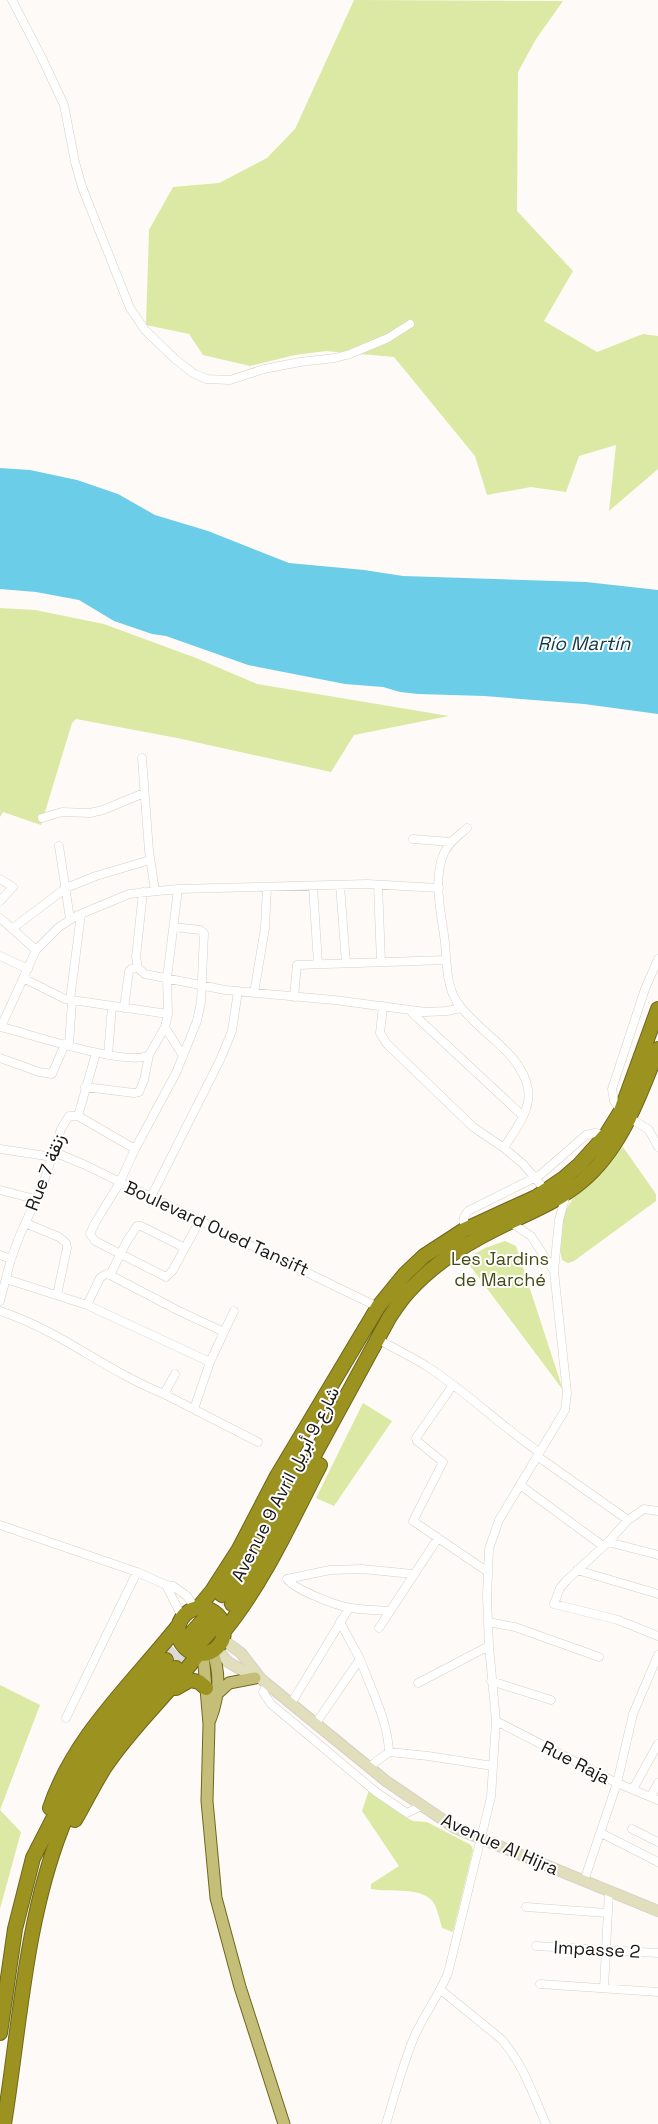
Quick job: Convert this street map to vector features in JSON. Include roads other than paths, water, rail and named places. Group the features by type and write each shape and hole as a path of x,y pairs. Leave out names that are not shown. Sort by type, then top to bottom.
{"highway":[{"path":"511,1216 572,1172 626,1114 658,1009"},
{"path":"511,1216 572,1190 589,1175 610,1150 658,1049"},
{"name":"Avenue 9 Avril شارع 9 أبريل","path":"206,1635 212,1591 239,1549 277,1476 378,1307 405,1274 424,1256 464,1230 511,1216"},
{"name":"Avenue 9 Avril شارع 9 أبريل","path":"346,1359 227,1599 255,1564 389,1318 408,1291 440,1262 511,1216"},
{"name":"Avenue 9 Avril شارع 9 أبريل","path":"52,1854 72,1826 106,1766 161,1698 206,1635 241,1610 332,1442 375,1344"},
{"path":"180,1622 178,1634 183,1645 193,1652 206,1635"},
{"name":"Avenue 9 Avril شارع 9 أبريل","path":"0,2032 14,1929 33,1858 52,1800 66,1772 84,1742 112,1703 180,1622 206,1635"},
{"name":"Avenue 9 Avril شارع 9 أبريل","path":"4,2124 34,1923 52,1854 63,1825 89,1774 119,1731 148,1697 171,1664 114,1718 79,1768 33,1858"},
{"path":"161,1698 190,1680 200,1682 212,1691"}],"main road":[{"path":"206,1635 212,1691 208,1724 207,1801 216,1898 240,1987 284,2124"},
{"path":"212,1691 229,1684 261,1680"}],"street":[{"path":"12,0 64,105 82,187 130,308 145,330 175,359 193,373 206,379 230,380 264,369 350,354 388,338 410,324"},
{"path":"142,758 150,860 155,891"},
{"path":"42,818 62,812 90,813 103,810 144,793"},
{"path":"467,828 451,842 444,853 439,870 446,960 452,993 461,1008 520,1070 528,1090 527,1105 523,1116 504,1148"},
{"path":"413,839 451,842"},
{"path":"59,846 70,919"},
{"path":"13,928 66,888 150,860"},
{"path":"0,879 13,887 0,901"},
{"path":"149,1056 136,1059 96,1053 0,1027 36,950 48,936 70,919 116,898 143,892 178,889 340,885 439,888"},
{"path":"340,885 346,963"},
{"path":"378,885 381,962"},
{"path":"313,886 318,964"},
{"path":"254,993 265,928 267,887"},
{"path":"85,1087 139,1092 144,1080 149,1056 165,1027 168,1014 168,978 178,889"},
{"path":"143,892 136,951 138,968 145,974 202,986 238,991 409,1010 436,1012 461,1008"},
{"path":"0,1058 39,1072 52,1074 67,1045 81,914"},
{"path":"0,918 36,950"},
{"path":"174,927 200,930 204,933 200,1011 176,1073 135,1149 120,1182 95,1222 90,1234 95,1241 166,1277 173,1270 200,1220"},
{"path":"0,956 28,969"},
{"path":"658,959 645,989 612,1089 614,1101 626,1114 649,1130 658,1147"},
{"path":"294,997 297,965 446,960"},
{"path":"124,1008 129,971 138,968"},
{"path":"23,978 44,990 71,1000 168,1014"},
{"path":"151,1196 220,1060 232,1031 238,991"},
{"path":"108,1055 112,1006"},
{"path":"383,1006 380,1026 382,1038 473,1126 504,1148 536,1177 546,1191"},
{"path":"409,1010 523,1116"},
{"path":"165,1027 183,1056"},
{"name":"Rue 7 زنقة","path":"0,1298 11,1259 65,1120 71,1115 78,1116 96,1053"},
{"path":"78,1116 135,1149"},
{"path":"464,1230 464,1217 468,1211 536,1177 586,1135 595,1133 606,1135"},
{"name":"Boulevard Oued Tansift","path":"0,1149 53,1155 83,1164 378,1307"},
{"path":"0,1190 35,1199"},
{"path":"386,2124 414,2038 423,2018 441,1990 448,1972 480,1839 491,1802 496,1721 491,1681 488,1622 489,1549 495,1529 565,1410 567,1393 554,1271 559,1220 572,1190"},
{"path":"511,1216 531,1236 554,1271"},
{"path":"25,1223 59,1237 66,1242 67,1248 57,1295"},
{"path":"110,1275 137,1226 141,1226 185,1248"},
{"path":"0,1255 11,1259"},
{"path":"87,1305 100,1278 106,1274 224,1332"},
{"path":"6,1279 87,1305 210,1362"},
{"path":"0,1311 56,1334 133,1380 258,1442"},
{"path":"194,1409 210,1362 234,1311"},
{"path":"375,1344 429,1368 538,1454 628,1520"},
{"path":"164,1394 175,1374"},
{"path":"452,1385 416,1440 443,1462 413,1521 488,1572"},
{"path":"520,1485 605,1544 658,1555"},
{"path":"658,1511 644,1509 628,1520 560,1588 554,1604 618,1620 658,1636"},
{"path":"0,1525 173,1586 182,1592 206,1635"},
{"path":"379,1628 438,1538"},
{"path":"390,1611 349,1608 313,1595 292,1584 287,1579 330,1570 362,1569 413,1574"},
{"path":"577,1570 658,1594"},
{"path":"66,1718 137,1572"},
{"path":"166,1585 180,1622"},
{"path":"292,1702 349,1608"},
{"path":"340,1622 360,1659 384,1723 389,1752"},
{"path":"488,1622 515,1627 599,1657"},
{"name":"Avenue Al Hijra","path":"206,1635 241,1653 261,1680"},
{"name":"Avenue Al Hijra","path":"206,1635 228,1662 261,1680 292,1702 369,1767 421,1806 455,1828 658,1911"},
{"path":"418,1683 489,1646"},
{"path":"584,1881 617,1782 633,1714 658,1655"},
{"path":"316,1723 360,1659"},
{"path":"261,1680 266,1698 376,1792 407,1813 421,1806"},
{"path":"491,1681 551,1700"},
{"name":"Rue Raja","path":"496,1721 617,1782 654,1798"},
{"path":"632,1789 658,1744"},
{"path":"334,1757 343,1745"},
{"path":"369,1767 389,1752 493,1766"},
{"path":"376,1792 386,1780"},
{"path":"654,1798 658,1784"},
{"path":"632,1829 658,1842"},
{"path":"601,1834 658,1862"},
{"path":"604,1988 609,1891"},
{"path":"526,1908 608,1913"},
{"name":"Impasse 2","path":"536,1946 658,1953"},
{"path":"540,1984 658,1992"},
{"path":"441,1990 508,2047 530,2088 546,2124"}],"water":[{"name":"Río Martín","path":"0,468 30,470 77,480 118,494 155,515 208,531 289,563 364,570 403,576 586,582 658,590 658,714 584,704 484,696 418,694 400,692 383,687 345,684 248,665 166,636 152,634 114,621 79,600 36,592 0,589"}],"tunnel":[{"path":"205,1618 222,1595"},
{"path":"215,1626 232,1604"},
{"path":"166,1660 187,1638"},
{"path":"176,1668 197,1646"}],"park label":[{"name":"Les Jardins de Marché","path":"500,1268"}]}
